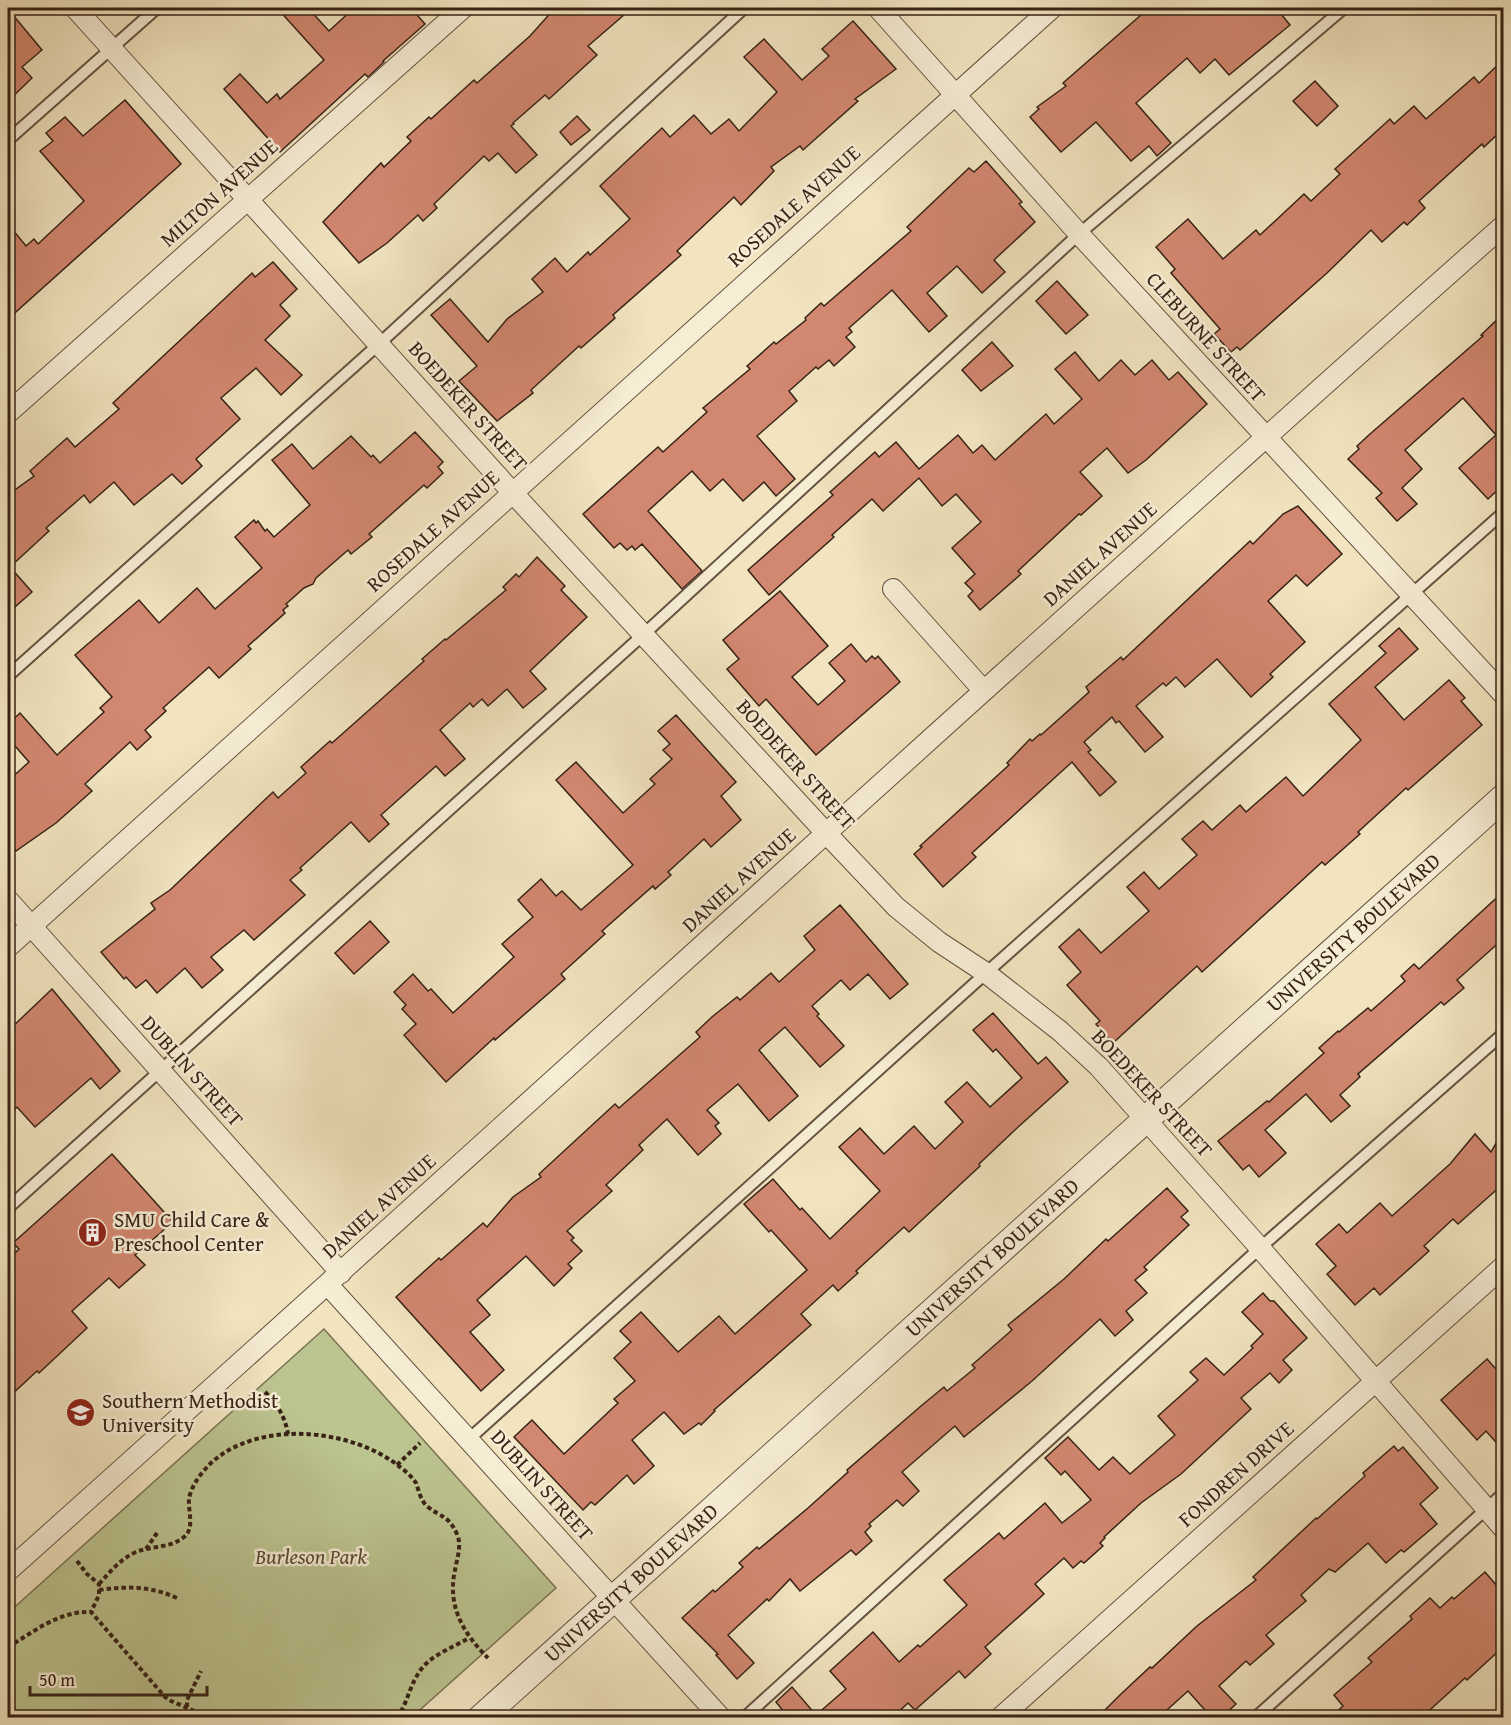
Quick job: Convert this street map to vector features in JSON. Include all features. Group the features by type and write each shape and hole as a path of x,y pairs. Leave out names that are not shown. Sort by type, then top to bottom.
{"street":[{"name":"BOEDEKER STREET","path":"75,8 512,492 897,907 939,942 986,973 1060,1031 1099,1067 1260,1248 1503,1529"},
{"name":"MILTON AVENUE","path":"8,413 463,8"},
{"name":"CLEBURNE STREET","path":"878,8 1079,234 1503,695"},
{"name":"ROSEDALE AVENUE","path":"8,948 1052,8"},
{"name":"DANIEL AVENUE","path":"8,1571 334,1279 983,690 1503,225"},
{"path":"893,589 983,690"},
{"name":"UNIVERSITY BOULEVARD","path":"481,1718 1503,797"},
{"name":"DUBLIN STREET","path":"8,900 159,1070 469,1439 721,1718"},
{"name":"FONDREN DRIVE","path":"1000,1718 1503,1266"}],"lane":[{"path":"8,140 157,8"},
{"path":"8,676 379,344 744,8"},
{"path":"8,1208 645,634 1079,234 1344,8"},
{"path":"469,1439 986,973 1503,512"},
{"path":"744,1718 1260,1248 1503,1033"},
{"path":"1255,1718 1503,1493"}],"path":[{"path":"266,1392 279,1408 288,1434"},
{"path":"91,1612 99,1595 99,1587 115,1565 145,1550 174,1543 189,1531 190,1496 196,1481 207,1466 219,1456 248,1443 288,1434 329,1436 363,1446 397,1465 415,1482 427,1507 449,1520 458,1537 459,1546 452,1590 458,1617 469,1638 488,1658"},
{"path":"397,1465 420,1443"},
{"path":"145,1550 157,1533"},
{"path":"77,1561 99,1587 145,1587 177,1598"},
{"path":"8,1647 57,1618 91,1612 165,1697 212,1718"},
{"path":"397,1718 424,1666 469,1638"},
{"path":"187,1707 187,1700 201,1671"}],"green space":[{"name":"Burleson Park","path":"324,1329 556,1588 412,1717 8,1717 8,1613"}],"building":[{"path":"277,8 308,8 329,31 354,8 411,8 425,24 368,77 365,74 280,152 224,89 240,74 267,103 277,94 280,99 324,60"},
{"path":"555,8 632,8 588,46 597,55 549,99 545,95 511,126 537,155 516,173 498,153 489,161 484,156 434,204 437,208 423,221 418,215 387,243 359,263 323,222 381,163 384,167 411,141 407,137 429,117 431,119 474,80 477,83 530,36"},
{"path":"1149,8 1276,8 1290,25 1229,75 1215,59 1200,73 1187,58 1136,103 1171,143 1157,156 1149,146 1131,161 1096,122 1061,152 1030,117 1039,109 1037,107 1066,86 1063,83"},
{"path":"8,9 42,50 22,67 32,78 8,101"},
{"path":"853,21 896,69 855,99 858,101 803,150 800,146 771,167 774,171 741,205 734,197 677,251 681,255 613,315 615,318 581,348 579,346 531,390 533,393 497,421 459,381 477,366 431,315 450,299 488,342 507,319 543,292 532,279 555,258 567,272 630,219 600,186 662,128 670,137 694,115 711,134 729,119 739,131 777,92 744,57 764,39 802,80 829,56 822,49"},
{"path":"1503,60 1503,129 1484,147 1482,144 1419,201 1425,208 1407,225 1404,222 1382,242 1371,230 1327,273 1240,350 1237,347 1231,352 1214,334 1220,329 1171,273 1175,269 1156,247 1188,219 1223,259 1256,230 1260,235 1304,194 1311,201 1340,174 1335,169 1390,119 1394,124 1414,106 1426,119 1474,77 1479,83"},
{"path":"1315,81 1338,106 1317,126 1293,101"},
{"path":"125,100 181,164 8,319 8,224 26,246 34,239 38,244 84,201 40,151 53,141 46,133 65,117 83,136"},
{"path":"577,116 590,130 571,145 560,132"},
{"path":"986,161 1022,202 1019,204 1035,222 994,260 1005,272 982,293 957,266 927,293 947,316 929,332 892,290 849,328 852,332 846,337 855,347 834,366 829,360 818,369 816,367 789,391 797,401 757,436 795,479 776,496 764,482 743,501 723,479 710,491 692,471 648,511 702,571 682,589 642,544 635,550 632,546 627,550 620,543 614,548 583,514 658,447 663,452 707,412 703,408 750,369 747,366 774,342 776,344 806,320 805,318 821,303 824,306 911,231 907,227 969,168 974,172"},
{"path":"273,262 297,289 280,305 290,316 265,340 302,375 281,395 256,368 221,398 240,419 196,459 202,466 182,484 172,474 134,505 114,482 90,503 84,495 46,528 49,531 10,567 32,592 8,613 8,495 34,476 30,471 67,438 75,447 119,409 113,403 252,273 255,277"},
{"path":"1057,281 1088,315 1066,334 1036,301"},
{"path":"1503,314 1503,485 1488,499 1459,468 1496,435 1463,398 1405,450 1422,469 1402,488 1417,504 1397,521 1376,498 1382,493 1348,459 1359,449 1357,446 1483,336 1481,335"},
{"path":"992,342 1013,366 981,391 962,370"},
{"path":"1075,352 1099,381 1121,360 1135,375 1152,360 1169,380 1178,372 1207,404 1146,460 1128,473 1107,448 1080,472 1102,496 1081,515 1079,514 1018,571 1021,574 980,610 968,596 973,591 965,583 975,574 952,548 981,522 956,494 942,506 919,478 883,511 872,499 832,535 834,537 769,595 748,570 833,495 830,492 875,452 879,457 896,442 919,469 958,435 973,453 982,445 995,460 1046,414 1054,424 1082,399 1055,369"},
{"path":"415,432 443,462 438,467 443,473 427,488 424,485 369,534 372,537 351,554 348,550 316,578 313,584 304,588 286,604 288,606 283,610 285,613 248,646 251,649 219,678 209,667 163,708 166,711 145,730 151,737 137,750 130,742 85,784 92,791 56,823 16,851 8,841 8,781 29,762 8,738 8,724 20,713 57,755 104,712 100,708 112,697 75,655 139,600 159,623 197,588 215,609 262,568 235,537 254,520 256,523 258,521 265,531 267,529 274,537 310,505 272,460 292,444 313,469 351,436 380,463"},
{"path":"1298,506 1342,554 1307,586 1296,575 1268,601 1305,642 1270,674 1273,677 1251,697 1217,659 1185,687 1176,677 1166,686 1163,683 1136,706 1163,737 1145,752 1119,721 1116,723 1112,717 1084,742 1091,750 1088,752 1116,782 1100,796 1072,762 972,853 976,857 943,887 914,854 922,847 920,846 1009,765 1007,763 1030,739 1032,741 1041,735 1089,692 1086,687 1121,657 1123,660 1250,541 1253,544 1283,514"},
{"path":"537,557 565,586 561,590 587,617 530,671 546,689 523,708 507,689 488,706 482,699 473,707 470,703 440,730 465,759 445,776 436,766 381,815 389,824 369,842 351,822 300,868 302,870 290,880 305,895 254,940 244,930 211,957 223,970 202,988 185,968 157,993 146,980 136,988 126,977 124,979 101,952 155,909 151,903 170,890 273,792 278,798 306,773 301,767 330,741 332,743 424,661 422,659 445,639 506,590 503,587 516,574 519,577"},
{"path":"780,591 828,646 792,677 818,705 845,681 829,663 851,644 866,662 872,656 875,659 878,656 900,682 816,755 766,699 759,706 727,669 739,659 723,640"},
{"path":"1399,628 1418,649 1375,687 1404,720 1449,680 1465,698 1461,701 1482,725 1408,790 1406,788 1325,865 1322,862 1202,972 1197,966 1113,1043 1096,1024 1100,1021 1067,985 1081,972 1059,947 1079,929 1101,953 1149,911 1127,887 1144,872 1159,889 1197,855 1182,839 1203,821 1212,830 1240,805 1246,812 1286,777 1303,796 1361,740 1329,704 1386,653 1379,646"},
{"path":"676,715 736,782 721,796 741,820 711,847 704,839 668,872 671,875 655,889 653,886 602,931 605,934 561,974 565,979 495,1040 494,1038 446,1082 404,1035 416,1024 402,1009 406,1005 394,992 413,974 428,991 431,989 453,1013 514,957 502,944 533,917 518,900 541,879 556,896 562,891 581,910 633,865 556,780 576,762 623,813 655,784 650,779 672,759 663,750 670,744 658,731"},
{"path":"1503,892 1503,939 1457,980 1464,988 1444,1005 1441,1002 1358,1074 1360,1077 1340,1095 1350,1106 1331,1122 1306,1094 1265,1130 1286,1153 1259,1177 1249,1165 1243,1170 1218,1141 1267,1101 1269,1102 1324,1053 1319,1048 1338,1031 1368,1008 1371,1011 1405,981 1401,976 1414,964 1419,969"},
{"path":"840,905 908,984 890,999 868,974 850,990 841,980 812,1006 819,1014 817,1016 844,1046 820,1067 785,1027 759,1050 798,1096 769,1121 738,1084 707,1110 719,1123 715,1126 721,1134 698,1155 667,1119 639,1145 643,1150 606,1185 612,1191 567,1231 574,1238 571,1240 582,1251 568,1264 572,1268 554,1286 526,1256 477,1300 490,1315 470,1332 504,1370 481,1391 396,1297 439,1258 441,1260 483,1223 487,1227 513,1197 541,1177 539,1174 615,1104 619,1108 700,1037 696,1032 713,1016 737,997 740,1000 771,973 779,982 815,950 804,936"},
{"path":"370,921 389,942 354,974 335,953"},
{"path":"52,989 120,1071 100,1089 91,1078 35,1127 17,1107 8,1116 8,1031"},
{"path":"993,1013 1038,1064 1046,1057 1068,1082 909,1232 904,1227 856,1271 858,1273 838,1291 833,1285 801,1314 811,1325 714,1410 701,1425 699,1423 684,1434 664,1412 632,1440 654,1466 634,1484 627,1475 595,1505 591,1502 583,1510 514,1437 532,1420 564,1454 618,1403 614,1399 635,1381 614,1358 631,1342 620,1331 641,1312 678,1352 719,1316 735,1334 807,1270 744,1204 773,1179 830,1239 880,1191 839,1147 860,1128 884,1154 914,1126 935,1149 963,1122 945,1102 967,1082 990,1107 1022,1078 996,1049 993,1052 973,1030"},
{"path":"1503,1131 1503,1184 1458,1224 1453,1219 1424,1246 1429,1251 1380,1295 1374,1288 1355,1305 1327,1274 1336,1266 1316,1244 1339,1224 1347,1233 1380,1203 1392,1216 1450,1164 1475,1134 1491,1152"},
{"name":"SMU Child Care & Preschool Center","path":"112,1154 173,1222 135,1255 145,1265 119,1288 109,1278 72,1311 87,1328 39,1373 37,1371 8,1398 8,1260 19,1249 13,1243"},
{"path":"1167,1188 1188,1211 1181,1217 1189,1225 1144,1267 1147,1270 1135,1280 1147,1293 1126,1311 1133,1320 1115,1336 1100,1319 1032,1381 964,1437 955,1426 902,1472 919,1491 903,1506 897,1500 869,1524 871,1526 865,1532 872,1541 856,1555 851,1550 800,1591 790,1579 769,1601 767,1599 728,1635 754,1663 737,1679 716,1655 718,1654 682,1618 743,1567 739,1563 757,1547 759,1549 808,1508 848,1472 847,1470 921,1406 944,1387 947,1391 975,1368 972,1365 1012,1330 1008,1325"},
{"path":"1263,1293 1270,1301 1274,1301 1307,1338 1283,1360 1292,1370 1279,1383 1270,1373 1241,1398 1251,1409 1181,1474 1141,1503 1104,1537 1100,1543 1103,1546 1084,1563 1081,1561 1073,1568 1064,1558 1035,1584 1044,1594 985,1647 991,1654 965,1678 959,1671 915,1710 908,1703 892,1718 789,1718 776,1702 792,1687 816,1715 846,1689 830,1671 873,1632 899,1662 918,1645 920,1647 967,1605 944,1580 999,1533 1004,1539 1045,1503 1062,1523 1091,1500 1065,1471 1061,1475 1045,1458 1068,1437 1099,1470 1113,1457 1130,1474 1175,1435 1158,1416 1198,1380 1190,1372 1206,1358 1224,1375 1253,1348 1251,1346 1263,1334 1242,1312"},
{"path":"1487,1359 1503,1377 1503,1450 1486,1431 1477,1440 1441,1400"},
{"path":"1394,1446 1398,1451 1403,1447 1438,1488 1420,1504 1437,1524 1404,1552 1401,1550 1386,1563 1368,1543 1335,1572 1329,1569 1301,1595 1306,1601 1266,1635 1274,1644 1250,1665 1246,1661 1219,1686 1236,1704 1221,1718 1212,1718 1188,1691 1158,1718 1097,1718 1197,1626 1256,1580 1253,1577 1365,1476 1363,1473"},
{"path":"1485,1572 1503,1593 1503,1635 1496,1642 1502,1648 1421,1718 1330,1718 1343,1706 1334,1695 1372,1662 1368,1658 1412,1619 1410,1616 1430,1598 1440,1608"}],"place":[{"name":"SMU Child Care & Preschool Center","path":"93,1232"},
{"name":"Southern Methodist University","path":"81,1413"}]}
